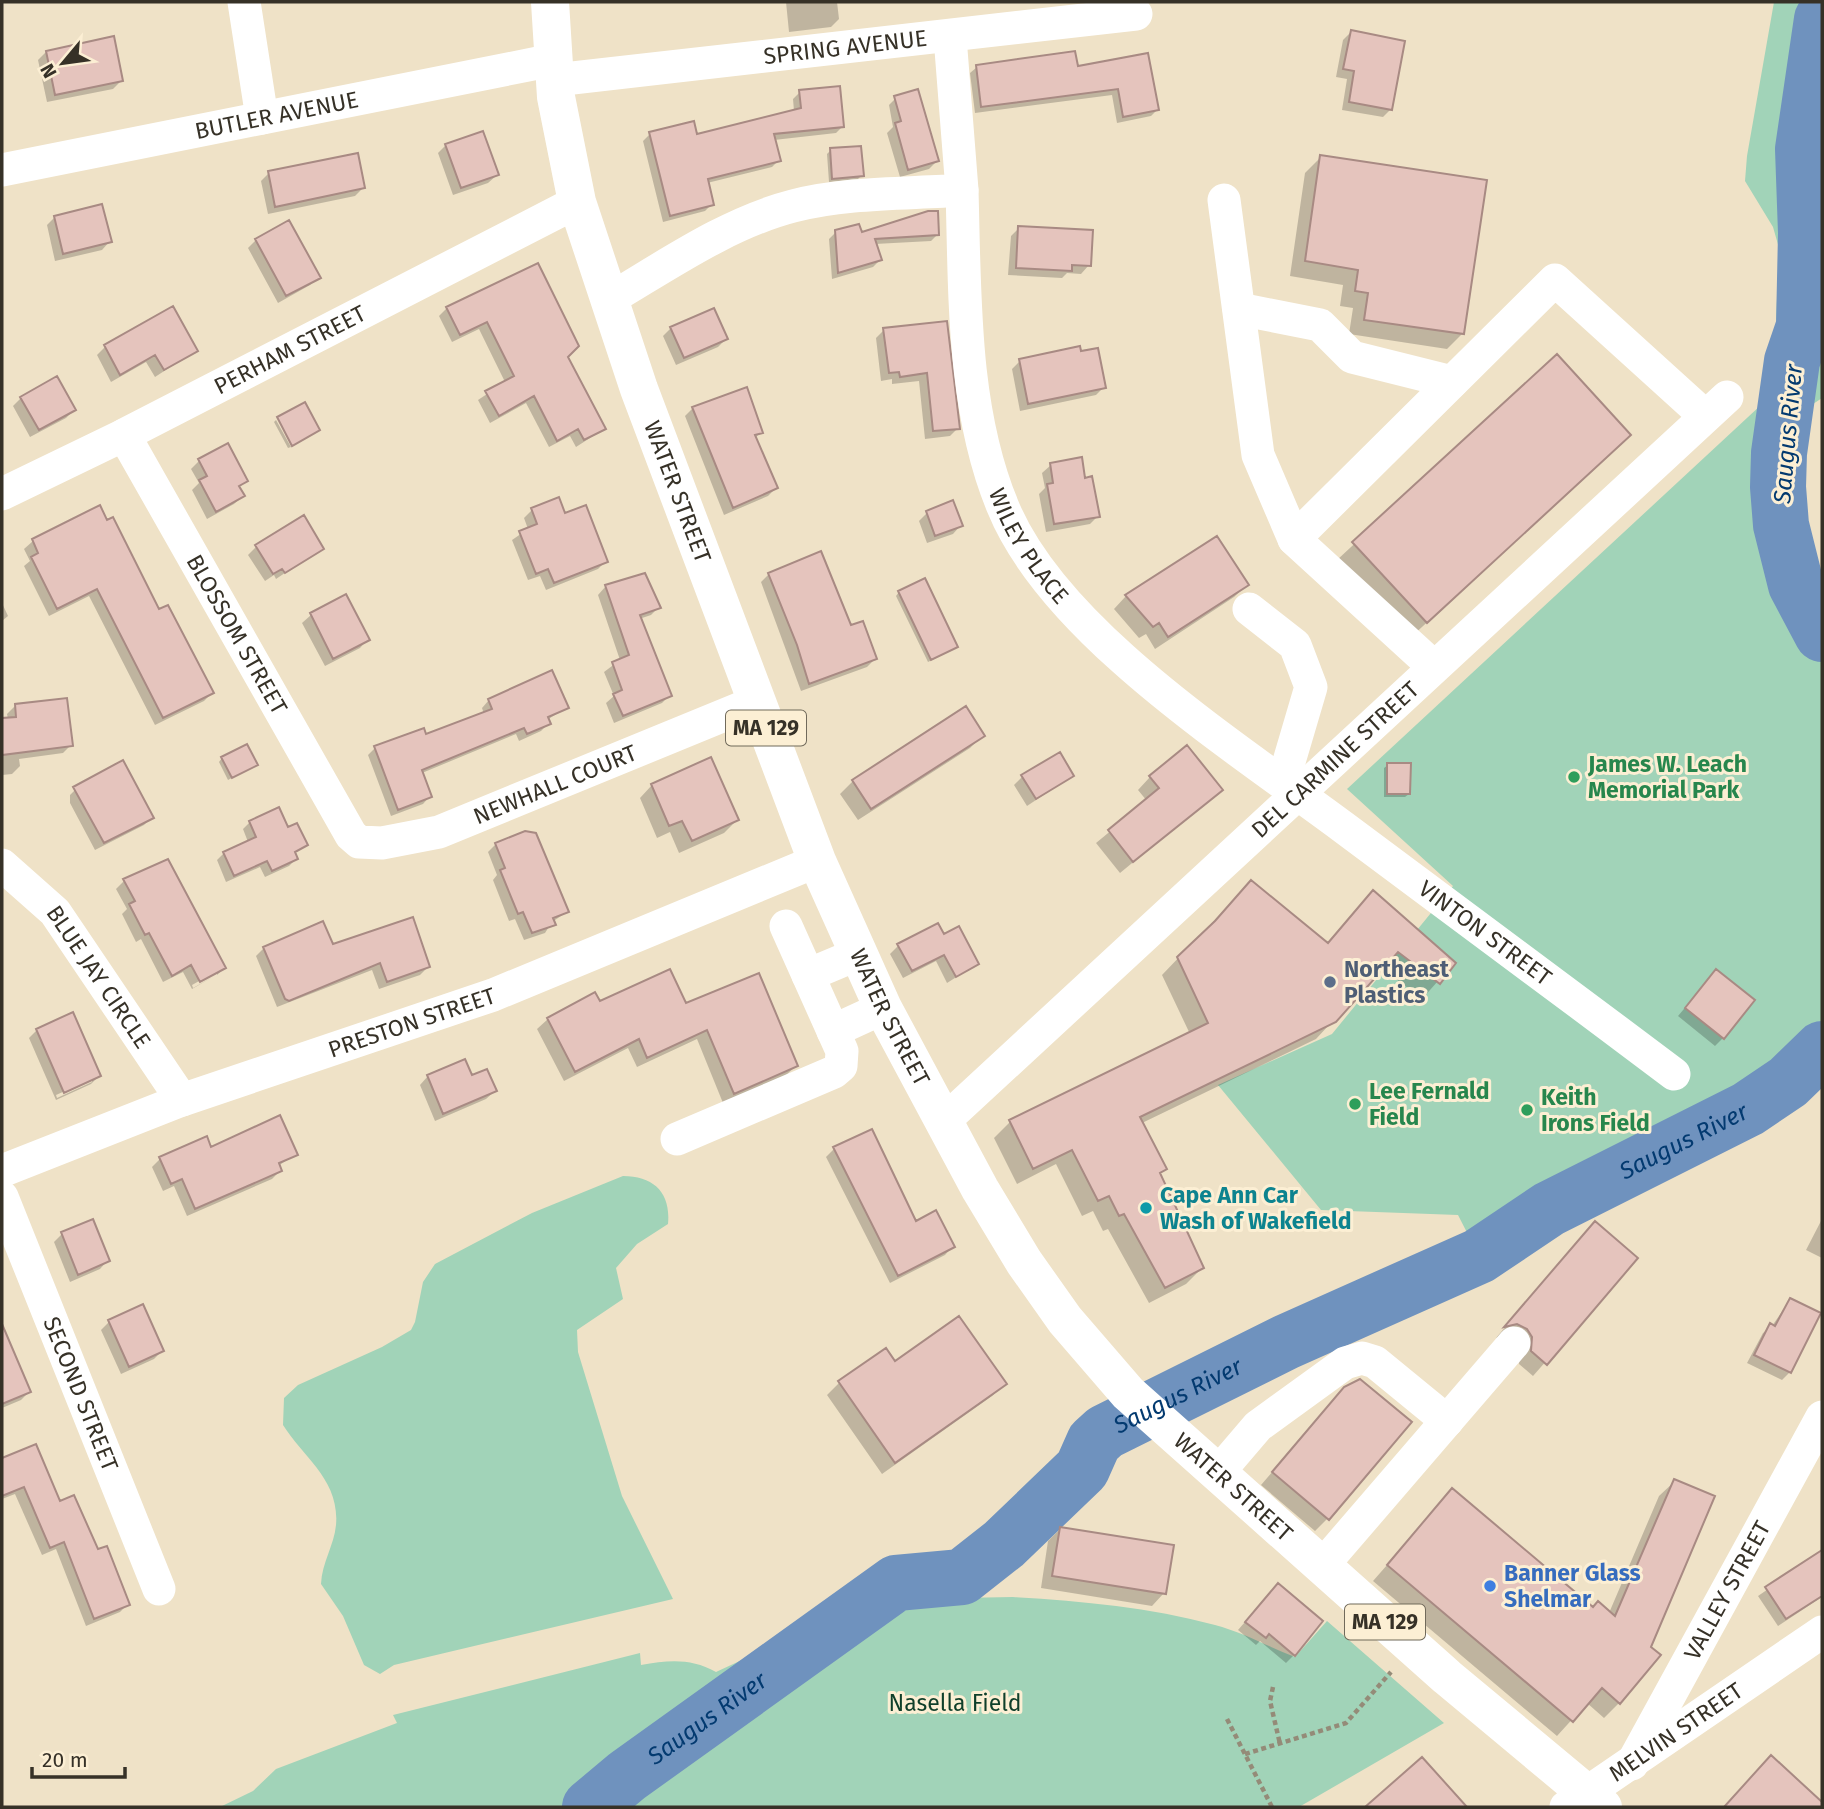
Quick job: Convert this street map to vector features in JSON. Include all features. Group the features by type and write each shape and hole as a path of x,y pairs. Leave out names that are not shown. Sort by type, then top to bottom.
{"main road":[{"name":"WATER STREET","path":"550,2 554,70 577,202 608,300 817,861 883,1008 943,1122 1036,1280 1079,1337 1128,1393 1586,1803"}],"street":[{"path":"244,2 262,118"},
{"name":"SPRING AVENUE","path":"554,70 950,37 1136,14"},
{"name":"WILEY PLACE","path":"950,37 962,190 965,289 976,397 993,479 1020,541 1051,584 1111,646 1201,721 1290,787"},
{"name":"BUTLER AVENUE","path":"2,170 262,118 554,70"},
{"path":"608,300 714,239 792,206 829,200 962,190"},
{"path":"1224,200 1258,455 1294,539 1434,667"},
{"name":"PERHAM STREET","path":"2,494 124,435 577,202"},
{"name":"DEL CARMINE STREET","path":"943,1122 1290,787 1434,667 1716,407 1555,280 1452,382"},
{"path":"1239,309 1320,326 1352,357 1452,382"},
{"path":"1294,539 1452,382"},
{"name":"BLOSSOM STREET","path":"124,435 351,835"},
{"path":"1249,609 1295,645 1311,687 1290,787"},
{"name":"NEWHALL COURT","path":"351,835 359,842 374,844 433,834 756,702"},
{"name":"VINTON STREET","path":"1290,787 1674,1074"},
{"name":"PRESTON STREET","path":"2,1171 183,1100 493,995 817,861"},
{"name":"BLUE JAY CIRCLE","path":"2,866 55,912 183,1100"},
{"path":"677,1139 837,1071 844,1057 786,926"},
{"path":"808,975 858,954"},
{"path":"833,1031 883,1008"},
{"name":"SECOND STREET","path":"2,1197 159,1589"},
{"path":"1322,1566 1514,1343"},
{"path":"1217,1474 1258,1426 1345,1363 1357,1358 1375,1362 1447,1421"},
{"name":"VALLEY STREET","path":"1632,1764 1822,1417"},
{"name":"MELVIN STREET","path":"1586,1803 1632,1764 1822,1632"},
{"name":"MELVIN STREET","path":"1687,1667 1720,1688 1733,1688 1753,1681"}],"path":[{"path":"1245,1754 1346,1723 1392,1671"},
{"path":"1273,1688 1270,1702 1280,1744"},
{"path":"1227,1719 1272,1807"}],"green space":[{"path":"1774,2 1822,2 1822,398 1807,408 1786,409 1781,437 1778,496 1781,526 1795,583 1822,634 1822,1049 1788,1082 1748,1109 1549,1209 1479,1256 1458,1215 1321,1210 1218,1085 1332,1034 1453,886 1347,789 1775,392 1780,365 1776,323 1779,248 1773,227 1745,181"},
{"path":"623,1176 644,1179 658,1188 667,1203 668,1224 637,1244 616,1268 623,1299 577,1330 578,1352 622,1496 673,1599 394,1665 380,1674 364,1665 343,1616 321,1584 323,1568 335,1533 336,1509 326,1482 283,1425 284,1398 298,1385 382,1347 411,1330 423,1282 435,1264 532,1213"},
{"name":"Nasella Field","path":"1013,1597 1115,1606 1190,1619 1235,1632 1295,1657 1327,1621 1444,1723 1299,1807 220,1807 253,1791 276,1769 397,1723 393,1715 640,1653 641,1665 680,1661 698,1664 716,1672 759,1652 772,1653 856,1604 906,1599"}],"building":[{"path":"1351,30 1405,41 1392,110 1349,102 1354,71 1343,69"},
{"path":"114,36 123,81 55,95 46,51"},
{"path":"1075,51 1078,66 1148,53 1159,110 1123,117 1118,89 981,107 976,65"},
{"path":"840,86 844,127 774,134 781,161 708,179 714,205 670,216 649,132 694,121 697,134 801,108 799,90"},
{"path":"918,89 939,161 908,170 895,123 901,121 894,96"},
{"path":"483,131 499,175 461,188 445,144"},
{"path":"861,146 864,176 832,179 830,148"},
{"path":"358,153 365,188 275,207 268,171"},
{"path":"1320,155 1487,180 1464,334 1364,320 1368,293 1355,291 1358,270 1305,261"},
{"path":"102,204 112,242 63,254 54,216"},
{"path":"928,211 938,211 939,235 875,239 882,260 838,273 835,230 859,224 862,232"},
{"path":"289,220 321,278 286,296 255,239"},
{"path":"1018,226 1093,230 1091,266 1072,265 1072,271 1016,268"},
{"path":"538,263 579,346 568,357 606,429 584,440 578,429 557,441 534,396 499,416 485,391 514,376 487,322 460,335 446,307"},
{"path":"173,306 198,351 164,370 155,355 120,375 104,345"},
{"path":"714,308 728,339 684,358 670,327"},
{"path":"947,321 960,429 933,431 927,373 900,377 899,372 889,373 883,328"},
{"path":"1080,346 1081,351 1098,348 1106,388 1028,404 1019,359"},
{"path":"1557,354 1631,435 1427,623 1352,542"},
{"path":"57,376 76,410 39,430 20,397"},
{"path":"747,387 763,433 755,435 778,488 733,508 692,407"},
{"path":"305,402 320,430 292,446 277,417"},
{"path":"228,443 248,481 239,486 245,496 216,512 199,480 207,476 198,459"},
{"path":"1082,457 1085,478 1092,476 1100,517 1054,524 1047,484 1053,483 1050,463"},
{"path":"559,497 565,513 586,505 608,562 554,583 548,569 536,574 519,531 537,524 531,508"},
{"path":"953,500 963,526 935,536 926,511"},
{"path":"100,505 107,520 113,517 159,609 168,605 214,693 163,718 97,589 57,609 31,557 38,553 32,539"},
{"path":"304,515 324,549 285,573 282,569 273,574 255,545"},
{"path":"1217,536 1249,585 1168,637 1159,623 1153,627 1125,595"},
{"path":"821,551 851,625 863,621 877,659 809,684 797,645 768,573"},
{"path":"645,573 661,608 640,615 672,696 623,716 613,694 622,690 612,662 629,655 605,585"},
{"path":"925,578 958,647 931,660 898,591"},
{"path":"346,594 370,640 333,659 310,613"},
{"path":"552,670 569,708 548,717 551,724 527,734 524,728 422,770 432,797 398,810 374,746 424,728 426,734 492,709 488,699"},
{"path":"67,698 73,746 2,755 2,718 16,717 15,704"},
{"path":"966,706 985,736 871,809 852,780"},
{"path":"247,744 258,765 232,778 221,757"},
{"path":"1187,745 1223,790 1133,862 1108,830 1159,788 1149,776"},
{"path":"1060,752 1074,776 1036,799 1021,775"},
{"path":"711,757 739,820 692,841 682,821 669,826 651,784"},
{"path":"123,760 154,818 104,843 73,787"},
{"path":"1387,763 1411,763 1410,794 1387,794"},
{"path":"279,807 288,827 297,823 308,845 295,852 298,859 272,871 267,861 234,876 223,852 256,837 249,821"},
{"path":"525,831 536,833 569,912 553,918 556,925 532,933 523,912 518,914 500,870 505,868 495,843"},
{"path":"168,859 226,968 200,982 191,965 172,976 149,933 145,935 129,904 135,901 123,879"},
{"path":"1251,880 1328,943 1373,890 1456,963 1440,984 1398,952 1336,1022 1140,1117 1167,1169 1160,1173 1204,1268 1165,1288 1124,1214 1119,1216 1109,1196 1098,1201 1072,1150 1033,1169 1009,1120 1208,1023 1177,957 1215,921"},
{"path":"413,917 430,967 387,982 380,963 289,1001 285,999 263,947 323,921 333,944"},
{"path":"938,923 944,934 959,926 979,964 956,977 944,955 912,971 897,944"},
{"path":"670,969 686,1003 759,973 798,1066 734,1094 707,1030 647,1058 639,1039 575,1072 547,1018 595,992 600,1001"},
{"path":"1716,969 1755,1000 1724,1039 1685,1008"},
{"path":"73,1012 101,1076 64,1093 36,1029"},
{"path":"465,1059 472,1075 487,1069 497,1091 443,1114 427,1075"},
{"path":"280,1115 298,1155 279,1163 282,1171 195,1209 182,1179 171,1184 159,1157 207,1136 211,1147"},
{"path":"872,1129 916,1221 936,1210 955,1247 898,1276 833,1147"},
{"path":"93,1219 110,1261 78,1275 61,1232"},
{"path":"1595,1221 1638,1258 1547,1365 1531,1351 1532,1337 1527,1329 1517,1324 1504,1327"},
{"path":"1790,1298 1821,1313 1791,1373 1754,1355 1770,1323 1775,1326"},
{"path":"143,1304 164,1351 129,1367 108,1320"},
{"path":"959,1316 1007,1384 895,1463 838,1381 886,1348 895,1361"},
{"path":"2,1324 31,1392 2,1404"},
{"path":"1360,1379 1412,1422 1329,1520 1272,1472 1344,1387"},
{"path":"36,1444 60,1501 74,1495 98,1549 107,1546 130,1605 94,1619 64,1542 50,1548 24,1487 2,1496 2,1458"},
{"path":"1674,1479 1715,1496 1651,1647 1661,1655 1620,1704 1602,1688 1573,1722 1387,1565 1452,1488 1593,1607 1598,1601 1615,1616"},
{"path":"1060,1527 1174,1545 1166,1594 1052,1576"},
{"path":"1822,1550 1822,1596 1786,1619 1765,1587"},
{"path":"1278,1583 1323,1621 1295,1656 1269,1634 1266,1638 1245,1622"},
{"path":"1771,1755 1822,1802 1822,1807 1724,1807"},
{"path":"1422,1757 1467,1807 1365,1807"}],"waterway":[{"name":"Saugus River","path":"1822,19 1803,149 1806,233 1804,326 1792,361 1779,453 1778,487 1781,525 1796,585 1822,634"},
{"name":"Saugus River","path":"590,1807 627,1776 896,1583 962,1577 1004,1544 1082,1469 1094,1442 1105,1432 1286,1342 1479,1256 1549,1209 1748,1109 1788,1082 1822,1049"}],"place":[{"name":"James W. Leach Memorial Park","path":"1574,777"},
{"name":"Northeast Plastics","path":"1330,982"},
{"name":"Lee Fernald Field","path":"1355,1104"},
{"name":"Keith Irons Field","path":"1527,1110"},
{"name":"Cape Ann Car Wash of Wakefield","path":"1146,1208"},
{"name":"Banner Glass Shelmar","path":"1490,1586"}]}
